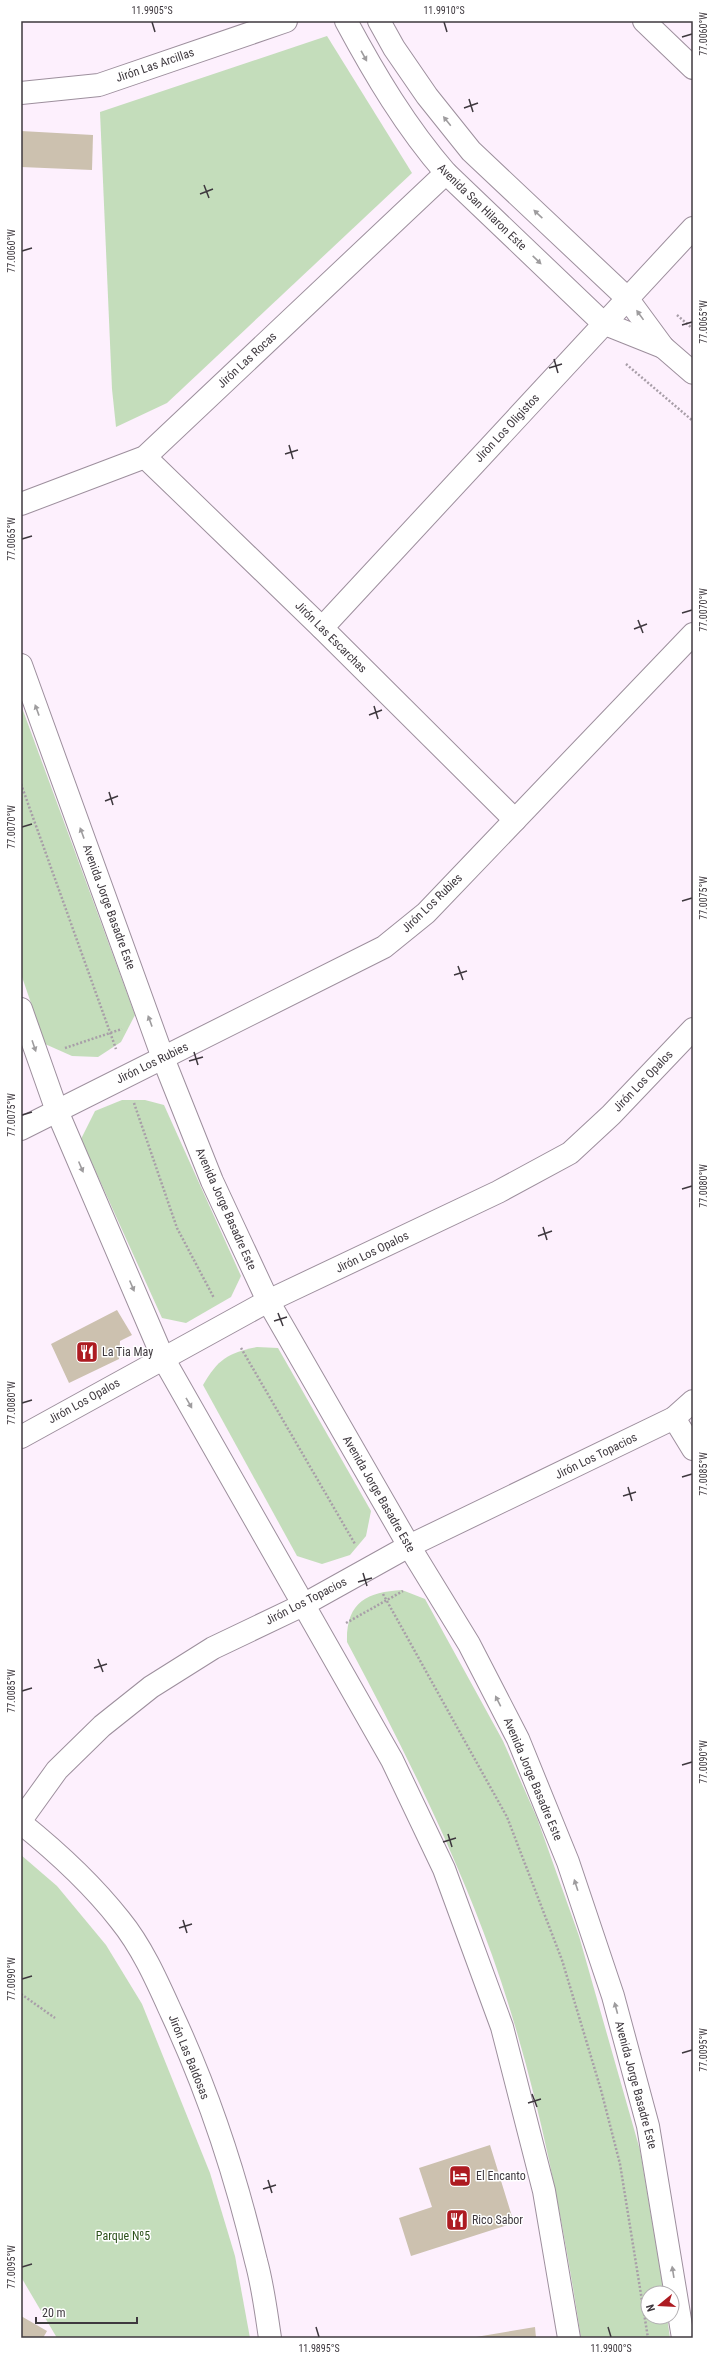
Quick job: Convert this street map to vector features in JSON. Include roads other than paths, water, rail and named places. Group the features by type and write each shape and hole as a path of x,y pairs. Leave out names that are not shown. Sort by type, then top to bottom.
{"street":[{"name":"Jirón Las Arcillas","path":"21,93 99,84 286,21"},
{"name":"Avenida San Hilaron Este","path":"346,21 362,54 402,116 423,147 446,173 603,323 663,347"},
{"name":"Avenida San Hilaron Este","path":"379,21 394,48 427,96 471,150 627,298 663,347 693,373"},
{"path":"644,21 693,68"},
{"name":"Jirón Las Rocas","path":"21,504 145,457 446,173"},
{"name":"Jiròn Los Oligistos","path":"322,628 603,323 693,228"},
{"name":"Jirón Las Escarchas","path":"145,457 322,628 515,820"},
{"name":"Jirón Los Rubies","path":"21,1130 384,947 426,913 693,634"},
{"name":"Avenida Jorge Basadre Este","path":"21,665 163,1058 212,1181 268,1301 409,1546 469,1644 518,1739 568,1862 613,1996 648,2126 683,2338"},
{"path":"21,1009 57,1111 163,1358 392,1760 441,1862 502,2027 544,2191 569,2338"},
{"name":"Jirón Los Opalos","path":"21,1437 268,1301 498,1192 570,1153 611,1115 693,1029"},
{"name":"Jirón Los Topacios","path":"21,1820 57,1770 102,1726 151,1687 213,1648 303,1605 409,1546 674,1418 693,1401"},
{"path":"674,1418 693,1449"},
{"name":"Jirón Las Baldosas","path":"21,1823 53,1849 88,1883 121,1921 153,1972 184,2040 234,2178 257,2262 270,2338"}],"place":[{"name":"La Tia May","path":"87,1352"},
{"name":"El Encanto","path":"460,2176"},
{"name":"Rico Sabor","path":"457,2220"}],"park label":[{"name":"Parque Nº5","path":"123,2236"}]}
